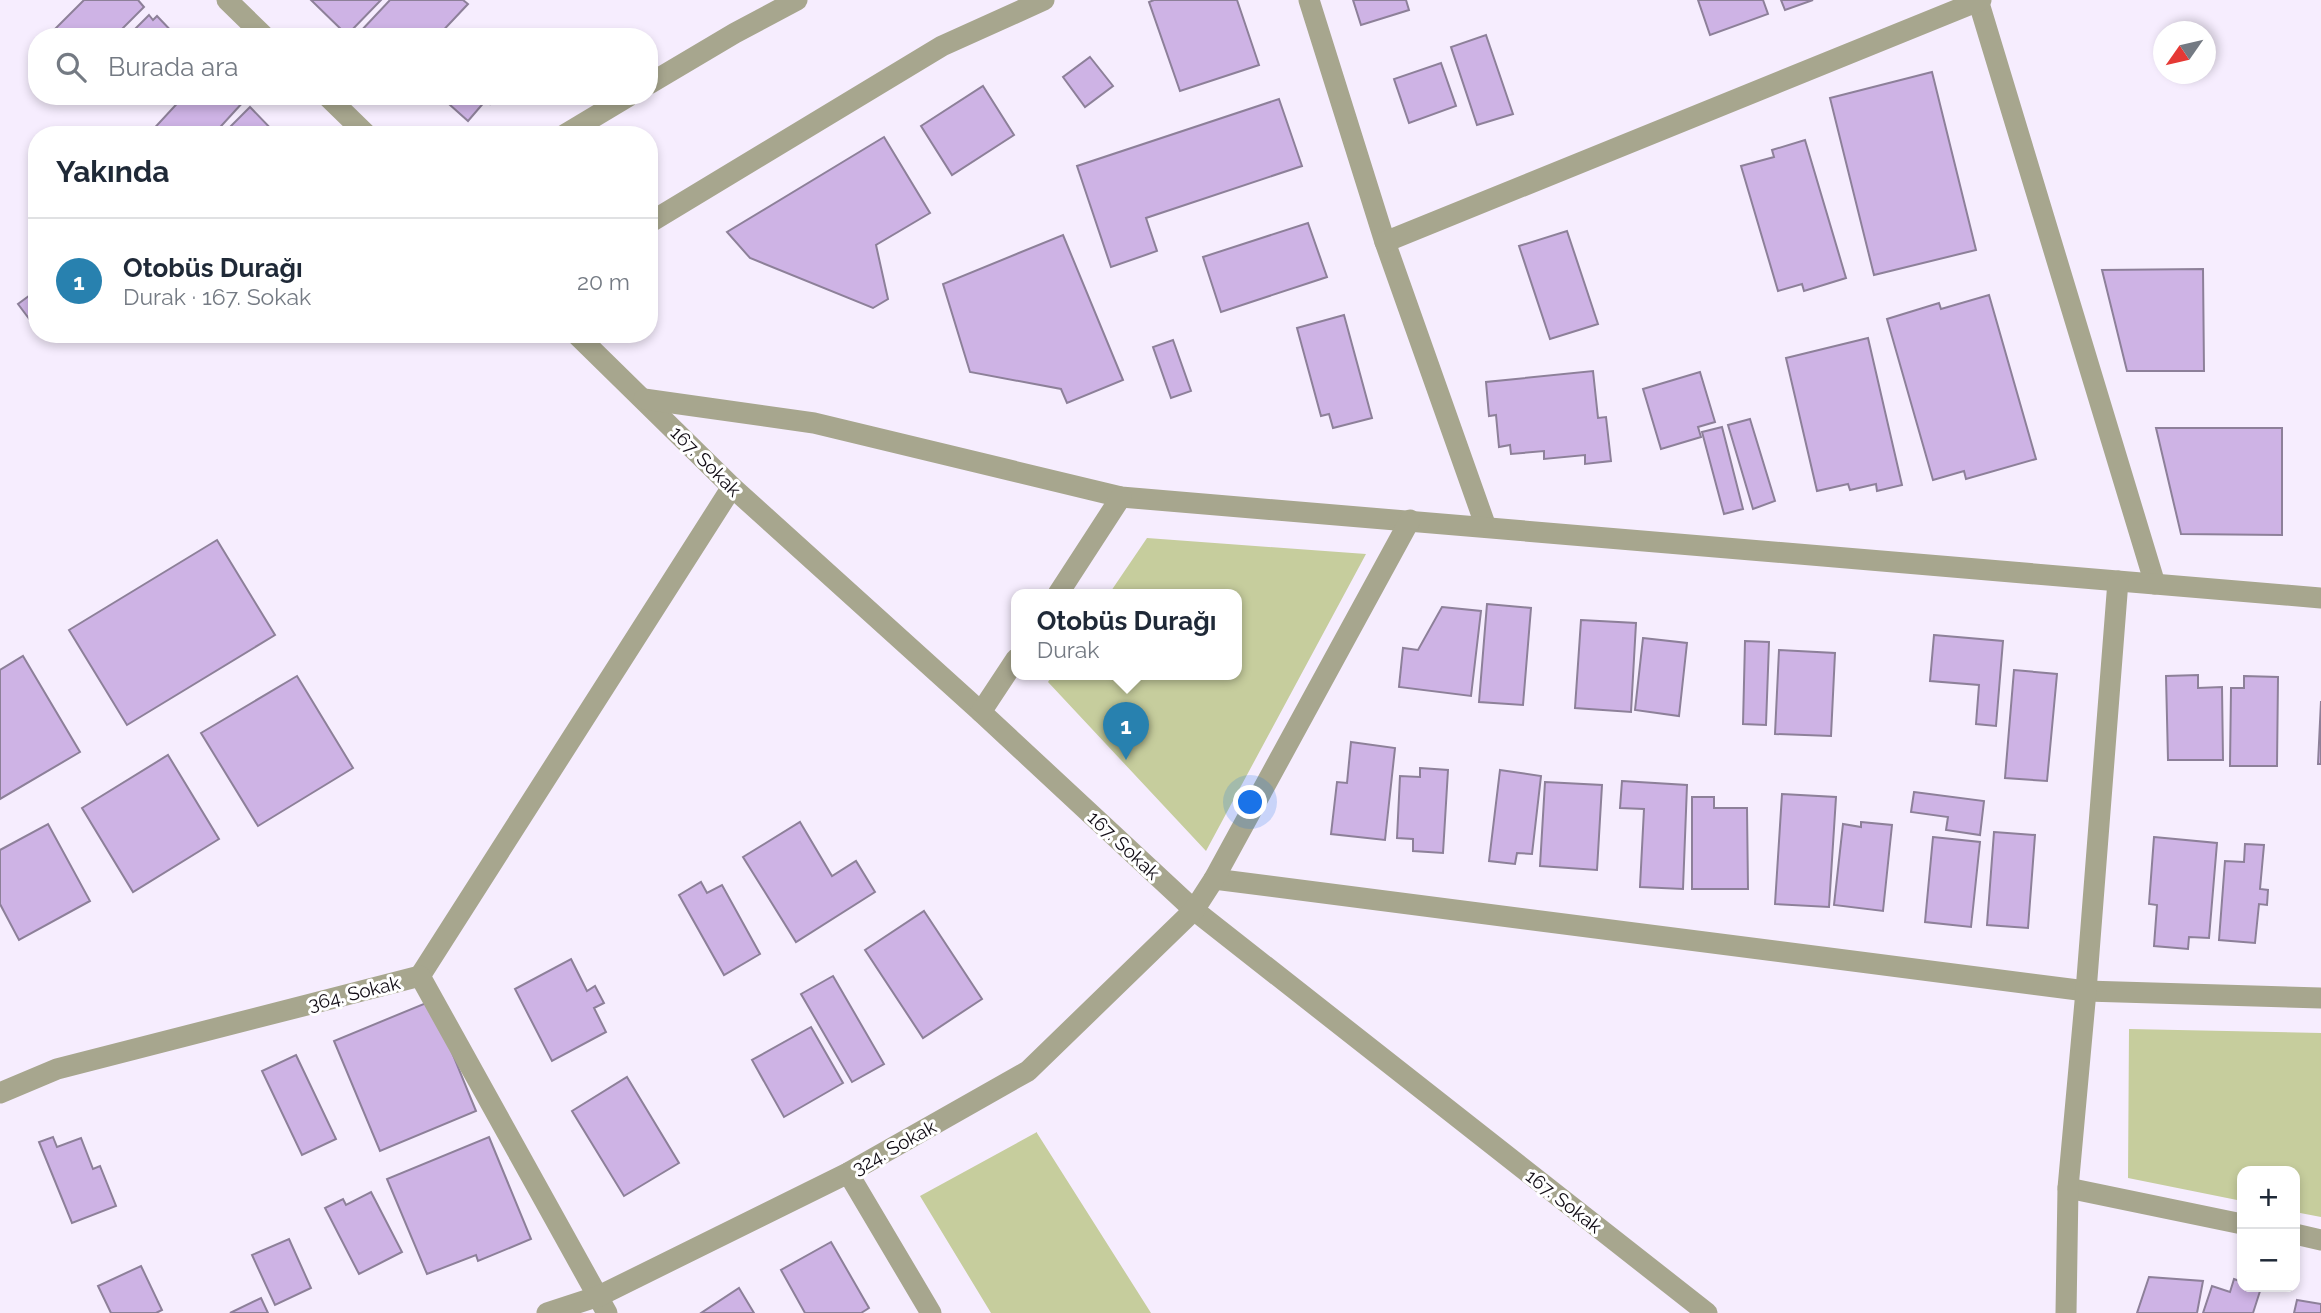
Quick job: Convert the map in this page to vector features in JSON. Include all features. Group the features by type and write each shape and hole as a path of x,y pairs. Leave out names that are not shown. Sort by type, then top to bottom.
{"street":[{"path":"227,0 256,28"},
{"path":"658,79 734,33 797,0"},
{"path":"658,218 943,46 1044,0"},
{"path":"1309,0 1385,242 1486,527"},
{"path":"1385,242 1979,0 2155,584"},
{"path":"336,105 358,126"},
{"path":"579,126 614,105"},
{"name":"167. Sokak","path":"586,343 732,487 981,712 1194,910 1707,1313"},
{"path":"645,399 814,423 1121,497 2321,598"},
{"path":"420,976 732,487"},
{"path":"1061,589 1121,497"},
{"name":"324. Sokak","path":"547,1313 603,1304 848,1173 1028,1071 1194,910 1410,520"},
{"path":"2066,1313 2068,1188 2118,581"},
{"path":"981,712 1011,667"},
{"path":"1213,879 2086,991 2321,999"},
{"name":"364. Sokak","path":"0,1093 57,1069 420,976 603,1304"},
{"path":"848,1173 931,1313"},
{"path":"2068,1188 2237,1223"},
{"path":"2300,1235 2321,1240"}],"green space":[{"path":"1147,538 1366,554 1206,851 1048,682 1242,680 1242,589 1112,589"},
{"path":"2129,1029 2321,1033 2321,1217 2300,1213 2300,1166 2237,1166 2237,1200 2128,1178"},
{"path":"1037,1132 1151,1313 991,1313 920,1196"}],"building":[{"path":"84,0 138,0 144,7 123,28 56,28"},
{"path":"311,0 381,0 354,28 340,28"},
{"path":"390,0 463,0 468,4 445,28 364,28"},
{"path":"1237,0 1259,65 1180,91 1149,2"},
{"path":"1353,0 1406,0 1409,10 1361,25"},
{"path":"1698,0 1763,0 1768,14 1710,35"},
{"path":"1781,0 1813,0 1785,10"},
{"path":"149,15 153,20 157,16 168,28 136,28"},
{"path":"1486,35 1513,114 1477,125 1451,47"},
{"path":"1090,57 1113,86 1085,107 1063,77"},
{"path":"1441,63 1456,106 1409,123 1394,79"},
{"path":"1932,72 1976,250 1874,275 1830,98"},
{"path":"983,86 1014,135 952,175 921,126"},
{"path":"1279,99 1302,166 1146,218 1157,251 1111,267 1077,166"},
{"path":"176,105 240,105 221,126 156,126"},
{"path":"450,105 482,105 468,121"},
{"path":"250,107 268,126 231,126"},
{"path":"884,137 930,213 876,245 888,299 873,308 750,258 727,232"},
{"path":"1805,140 1846,278 1804,291 1802,284 1778,291 1741,166 1774,157 1772,150"},
{"path":"1308,223 1327,277 1221,312 1203,257"},
{"path":"1567,231 1598,324 1550,339 1519,246"},
{"path":"1063,235 1123,380 1067,403 1061,389 970,372 943,284"},
{"path":"2203,269 2204,371 2127,371 2102,270"},
{"path":"1989,295 2036,459 1966,479 1964,471 1933,480 1887,319 1939,303 1941,309"},
{"path":"28,297 28,317 18,304"},
{"path":"1344,315 1372,418 1333,428 1329,414 1321,416 1297,328"},
{"path":"1868,338 1902,485 1877,491 1876,484 1850,490 1848,484 1817,491 1786,358"},
{"path":"1173,340 1191,391 1171,398 1153,347"},
{"path":"1593,371 1598,418 1606,417 1611,461 1585,464 1585,455 1544,459 1544,451 1511,454 1510,445 1499,447 1496,415 1489,416 1486,382"},
{"path":"1700,372 1715,422 1698,427 1701,437 1661,449 1643,389"},
{"path":"1750,419 1775,501 1753,509 1728,425"},
{"path":"1722,427 1743,509 1724,514 1702,432"},
{"path":"2156,428 2282,428 2282,535 2181,534"},
{"path":"217,540 275,635 127,725 69,630"},
{"path":"1487,604 1531,608 1523,705 1479,702"},
{"path":"1442,607 1481,611 1471,696 1399,687 1403,648 1418,650"},
{"path":"1581,620 1636,623 1631,712 1575,708"},
{"path":"1934,635 2003,641 1996,726 1976,724 1979,685 1930,681"},
{"path":"1643,638 1687,643 1679,716 1635,710"},
{"path":"1745,641 1769,642 1766,725 1743,724"},
{"path":"1779,650 1835,653 1831,736 1775,734"},
{"path":"23,656 80,752 0,799 0,670"},
{"path":"2014,670 2057,674 2047,781 2005,778"},
{"path":"2198,675 2198,688 2222,687 2223,760 2168,760 2166,676"},
{"path":"297,676 353,768 258,826 201,733"},
{"path":"2244,676 2278,677 2277,766 2230,766 2231,688 2244,688"},
{"path":"2321,701 2321,764 2318,764"},
{"path":"1351,742 1395,748 1385,840 1331,834 1337,782 1347,783"},
{"path":"168,755 219,839 133,892 82,808"},
{"path":"1420,768 1448,770 1443,853 1413,851 1413,839 1397,838 1400,776 1420,777"},
{"path":"1500,770 1541,776 1532,854 1517,853 1515,864 1489,861"},
{"path":"1622,781 1687,785 1683,889 1640,887 1644,809 1620,808"},
{"path":"1545,782 1602,785 1597,870 1540,866"},
{"path":"1914,792 1984,801 1980,835 1946,830 1948,817 1911,812"},
{"path":"1782,794 1836,797 1829,907 1775,904"},
{"path":"1692,797 1714,797 1714,808 1747,808 1748,889 1692,889"},
{"path":"800,822 832,876 856,861 875,892 796,942 743,857"},
{"path":"1861,822 1892,825 1883,911 1834,905 1843,824 1861,827"},
{"path":"48,824 90,901 19,940 0,904 0,850"},
{"path":"1994,832 2035,835 2028,928 1987,925"},
{"path":"1933,837 1980,842 1971,927 1925,922"},
{"path":"2154,837 2217,843 2209,938 2189,937 2188,949 2154,946 2157,905 2149,904"},
{"path":"2245,844 2264,845 2260,889 2268,890 2267,905 2259,904 2255,943 2219,940 2225,861 2244,862"},
{"path":"701,882 707,893 722,885 760,954 724,975 679,895"},
{"path":"924,911 982,999 923,1038 865,950"},
{"path":"571,959 587,991 595,986 604,1003 594,1008 606,1032 552,1061 515,989"},
{"path":"833,976 884,1064 852,1082 801,994"},
{"path":"431,1001 476,1111 380,1151 334,1041"},
{"path":"811,1027 843,1083 784,1117 752,1060"},
{"path":"296,1055 336,1139 302,1155 262,1071"},
{"path":"627,1077 679,1163 624,1196 572,1111"},
{"path":"53,1137 57,1147 81,1138 93,1169 100,1166 116,1206 72,1223 39,1142"},
{"path":"489,1137 531,1239 478,1261 476,1255 427,1274 387,1179"},
{"path":"371,1192 402,1252 359,1274 325,1208 343,1199 346,1205"},
{"path":"289,1239 311,1288 275,1305 252,1255"},
{"path":"831,1242 869,1308 861,1313 805,1313 781,1270"},
{"path":"141,1266 162,1310 156,1313 111,1313 98,1286"},
{"path":"2149,1277 2203,1281 2197,1313 2137,1313"},
{"path":"2234,1279 2237,1280 2237,1292 2260,1292 2253,1313 2203,1313 2212,1286 2230,1292"},
{"path":"739,1288 754,1313 701,1313"},
{"path":"261,1298 268,1313 230,1313"},
{"path":"2297,1300 2321,1304 2321,1313 2294,1313"}],"place":[{"name":"Otobüs Durağı","path":"1126,760"}]}
